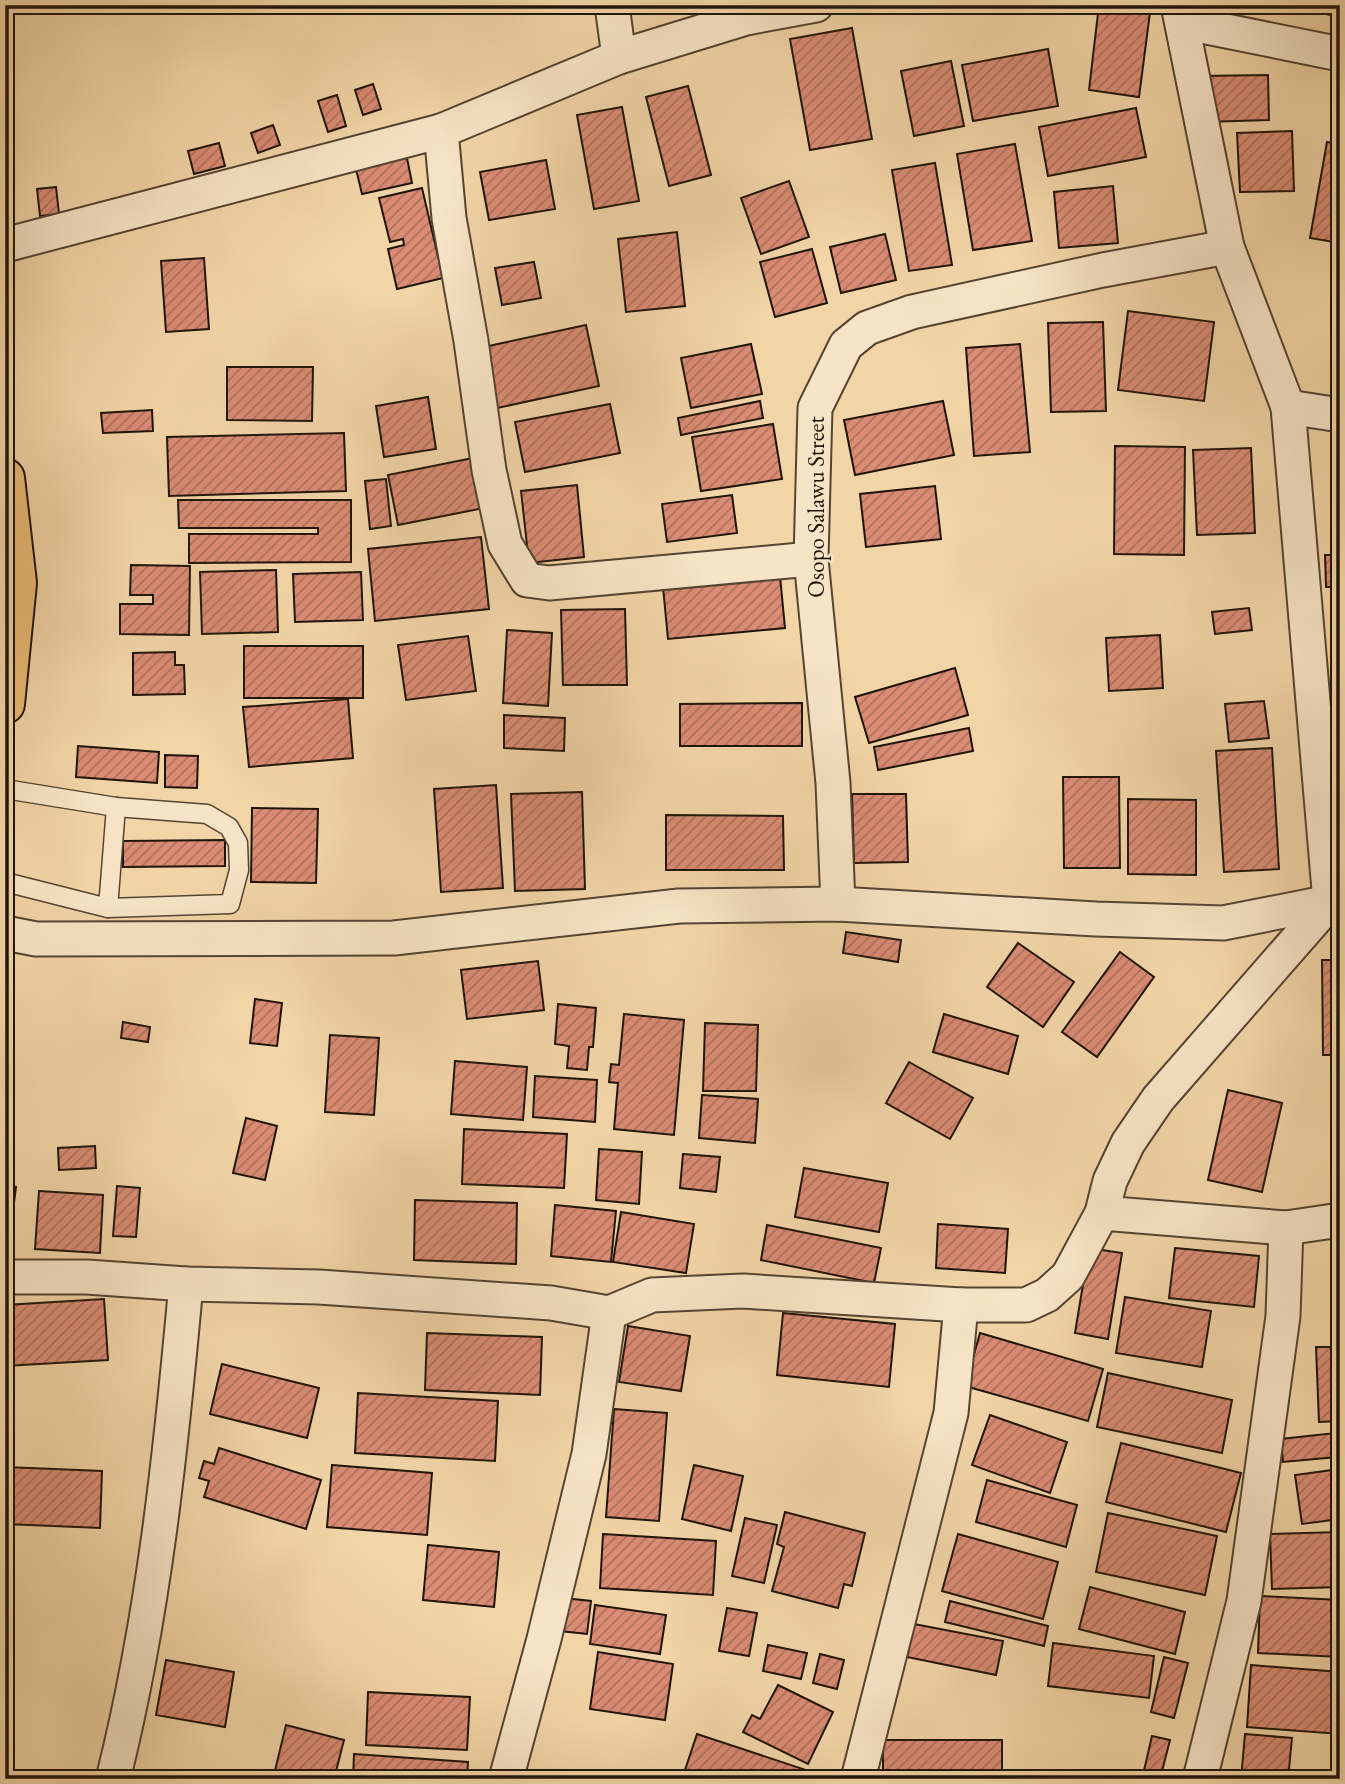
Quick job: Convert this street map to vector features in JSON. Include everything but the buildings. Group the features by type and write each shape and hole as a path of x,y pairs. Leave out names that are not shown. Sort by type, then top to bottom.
{"main road":[{"path":"5,478 17,583 5,704"}],"street":[{"path":"612,5 619,57"},
{"path":"5,245 441,131 619,57 746,18 816,5"},
{"path":"5,1277 87,1277 186,1284 319,1287 551,1303 609,1313 652,1296 743,1291 961,1305 1026,1305 1047,1295 1068,1276 1102,1213 1110,1181 1128,1143 1158,1099 1335,901 1288,407 1227,247 1180,13 1340,54"},
{"path":"441,131 449,218 471,341 489,470 505,544 527,580 550,583 811,559"},
{"name":"Osopo Salawu Street","path":"838,904 833,783 811,559 815,408 846,345 867,328 912,312 1103,270 1227,247"},
{"path":"1288,407 1340,415"},
{"path":"5,933 36,939 394,938 679,906 838,904 1096,919 1223,923 1335,901"},
{"path":"1102,1213 1286,1228 1340,1220"},
{"path":"1200,1779 1244,1601 1283,1316 1286,1228"},
{"path":"113,1779 128,1718 158,1554 186,1284"},
{"path":"858,1779 951,1413 961,1305"},
{"path":"506,1779 544,1639 589,1454 609,1313"}],"lane":[{"path":"5,789 116,807 207,814 229,827 238,843 239,870 230,904 108,908 5,882"},
{"path":"108,908 116,807"}]}
